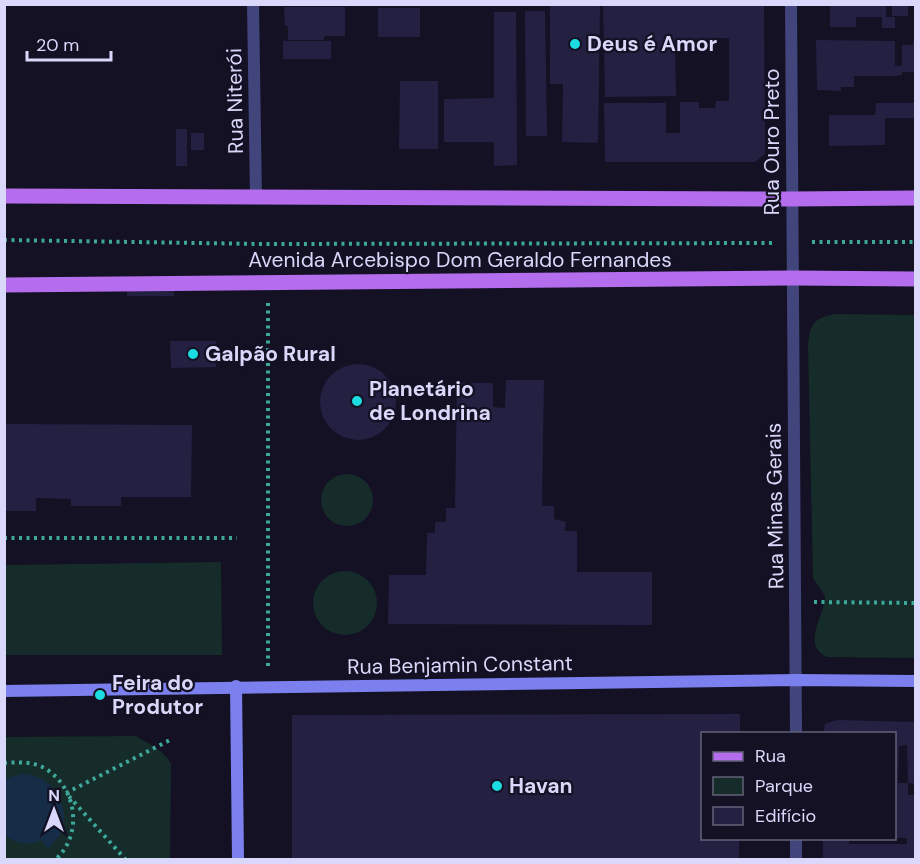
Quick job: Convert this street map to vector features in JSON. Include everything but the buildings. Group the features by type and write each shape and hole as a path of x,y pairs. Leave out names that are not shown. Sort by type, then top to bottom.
{"main road":[{"path":"4,196 791,200 915,198"},
{"name":"Avenida Arcebispo Dom Geraldo Fernandes","path":"4,285 792,278 915,279"}],"street":[{"name":"Rua Niterói","path":"253,4 256,198"},
{"name":"Rua Ouro Preto","path":"790,4 792,278"},
{"name":"Rua Minas Gerais","path":"792,278 796,732"},
{"name":"Rua Benjamin Constant","path":"4,690 796,680 915,681"},
{"path":"236,686 238,860"},
{"path":"796,840 796,860"}],"path":[{"path":"4,240 262,243 915,242"},
{"path":"268,283 268,686"},
{"path":"4,538 237,538"},
{"path":"811,602 915,603"},
{"path":"66,794 172,739"},
{"path":"4,763 27,762 38,765 48,770 61,782 72,807 74,827 66,848 55,860"},
{"path":"66,794 126,860"}],"green space":[{"path":"835,314 915,315 915,658 827,657 819,652 815,645 816,630 825,596 813,578 808,345 814,323"},
{"path":"342,474 352,474 366,481 373,500 366,519 352,526 342,526 332,522 325,515 321,505 321,495 325,485 332,478"},
{"path":"221,562 222,655 5,655 4,566"},
{"path":"345,571 357,573 368,580 375,591 377,603 375,615 368,626 357,633 345,635 333,633 322,626 315,615 313,603 315,591 322,580 333,573"},
{"path":"135,736 160,751 171,764 170,859 5,860 5,737"}],"water":[{"path":"22,774 41,779 56,792 61,800 64,820 62,830 48,849 42,840 22,843 5,835 5,779"}],"place":[{"name":"Deus é Amor","path":"575,44"},
{"name":"Galpão Rural","path":"193,354"},
{"name":"Planetário de Londrina","path":"357,401"},
{"name":"Feira do Produtor","path":"100,695"},
{"name":"Havan","path":"497,786"}]}
